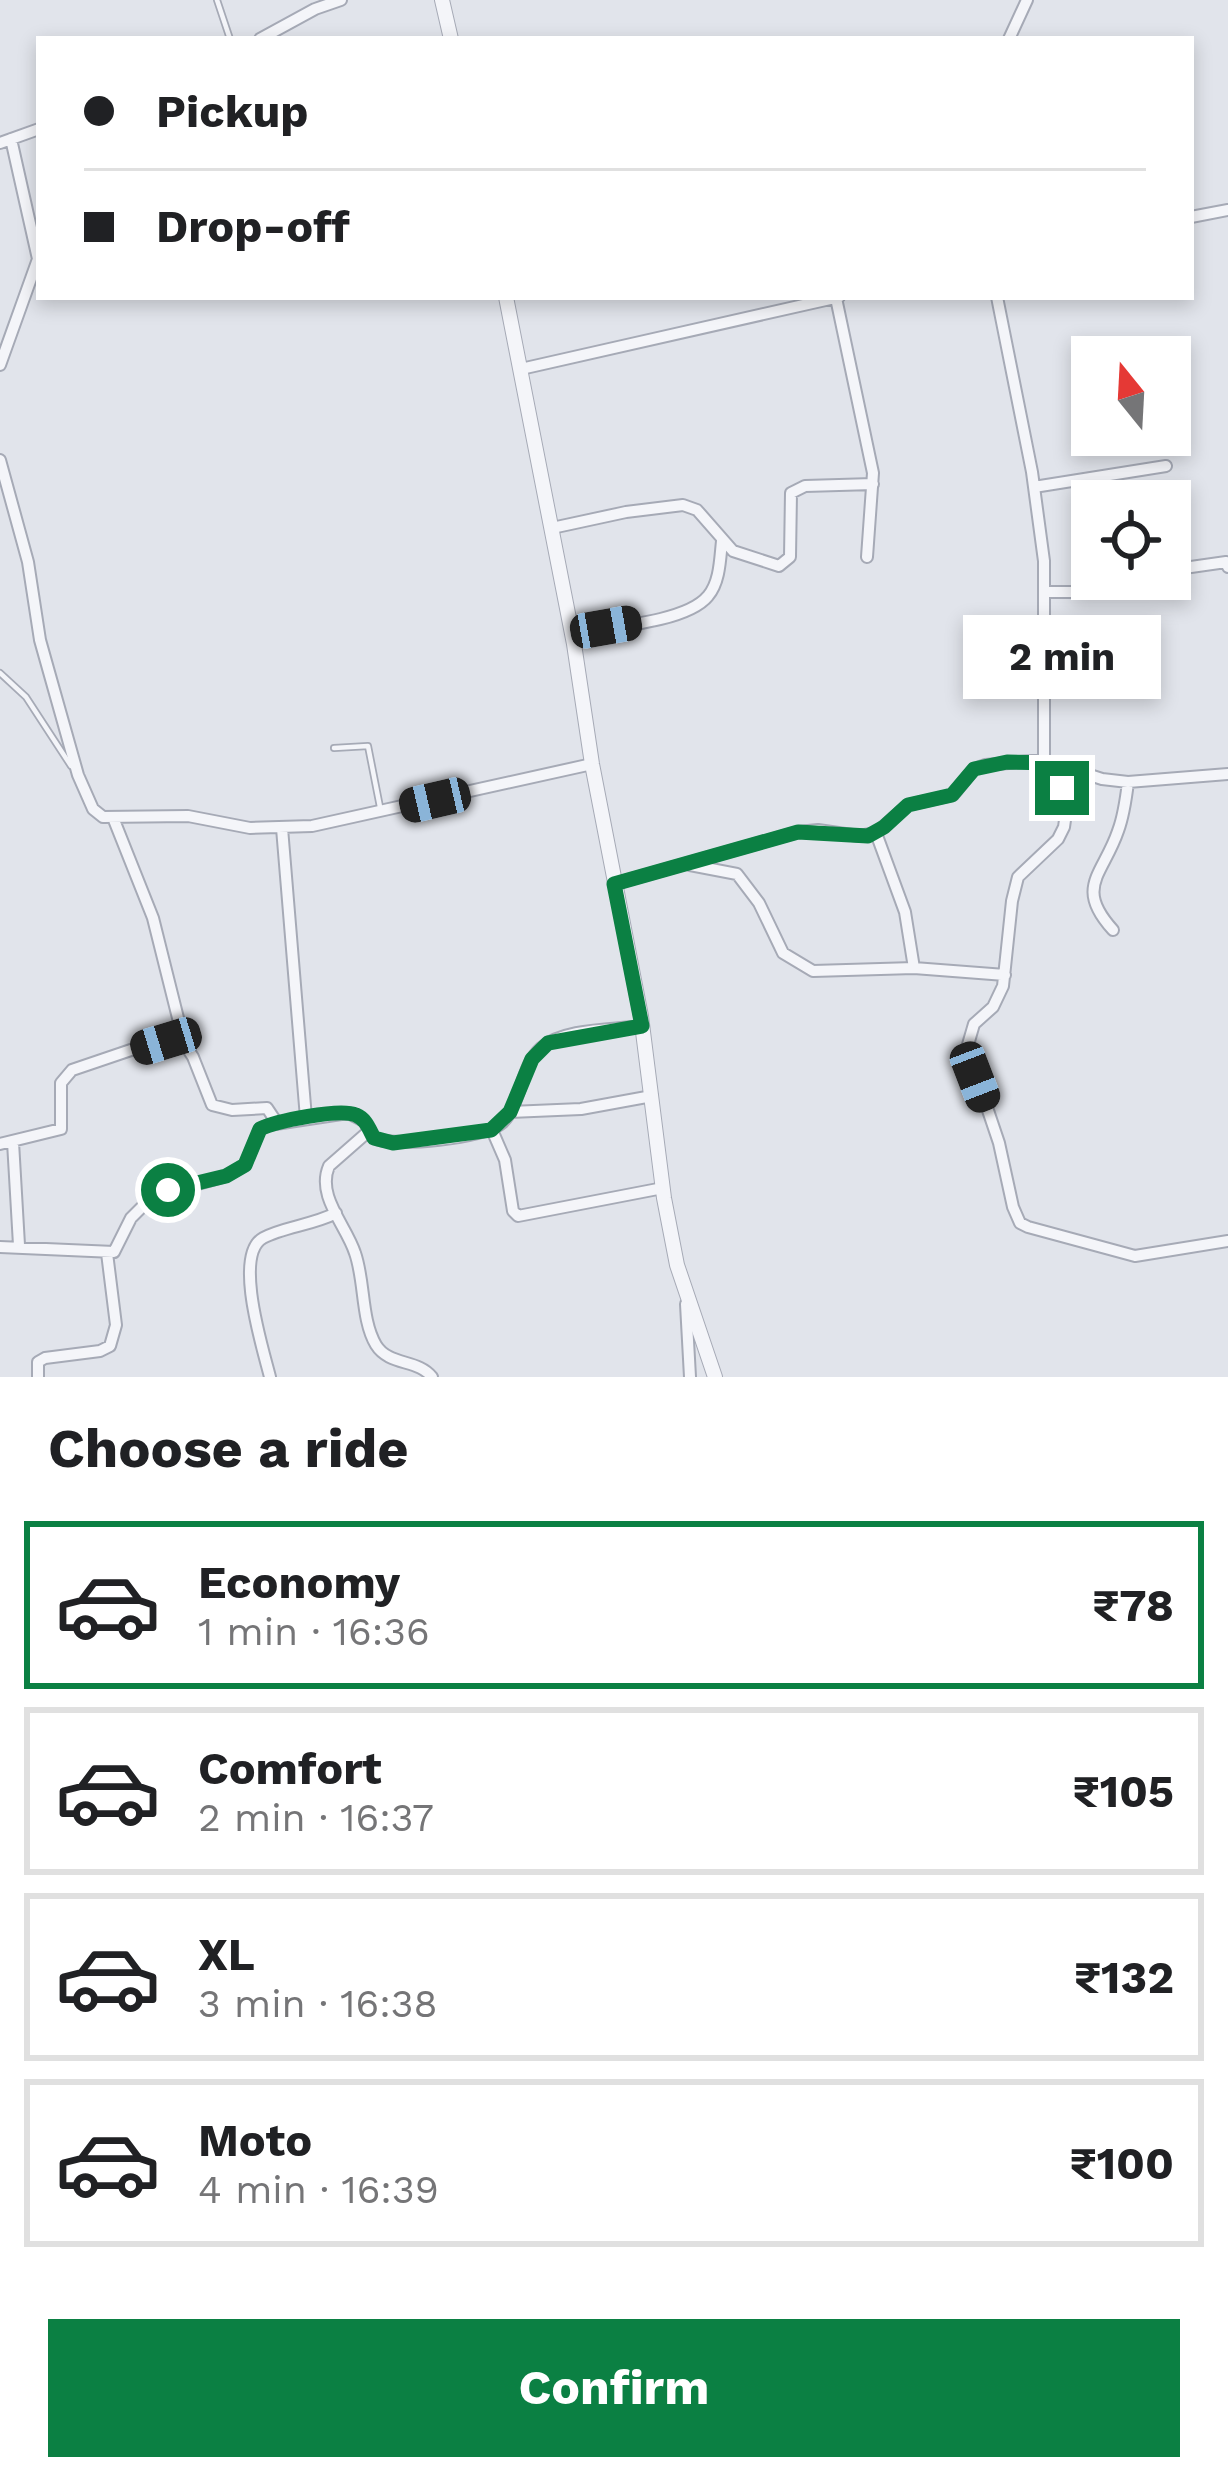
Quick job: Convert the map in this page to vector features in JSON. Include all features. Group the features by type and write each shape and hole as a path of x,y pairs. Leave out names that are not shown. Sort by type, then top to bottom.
{"street":[{"path":"265,36 341,0"},
{"path":"442,0 450,36"},
{"path":"1010,36 1027,0"},
{"path":"36,130 5,141 36,252"},
{"path":"1194,216 1228,210"},
{"path":"1,358 36,264"},
{"path":"507,300 642,1026 663,1188 686,1295 715,1377"},
{"path":"521,369 824,300"},
{"path":"838,300 870,448 873,484 868,557"},
{"path":"998,300 1034,487 1046,592 1042,661 1050,762 1066,813 1058,839 1018,877 1000,999 974,1024 967,1048 1020,1223 1145,1257 1228,1241"},
{"path":"0,460 28,562 40,640 78,776 93,809 103,818 188,816 250,828 282,828 381,813 592,764"},
{"path":"1034,487 1166,466"},
{"path":"552,528 682,505 697,510 722,542 747,557 779,566 790,556 791,493 805,486 873,484"},
{"path":"572,633 694,608 710,595 722,542"},
{"path":"1191,565 1216,560 1228,567"},
{"path":"1046,592 1071,592"},
{"path":"614,884 798,832 877,833 908,805 952,795 974,769 1050,762 1128,782 1228,774"},
{"path":"1114,930 1098,913 1092,898 1093,881 1120,829 1128,782"},
{"path":"114,820 153,918 178,1034 212,1105 232,1110 267,1108 278,1123"},
{"path":"282,828 306,1118"},
{"path":"877,833 905,912 914,968"},
{"path":"681,864 737,874 759,903 783,953 813,971 914,968 1005,975"},
{"path":"0,1247 107,1253 119,1248 131,1219 152,1197 236,1172 252,1155 260,1129 278,1123 348,1113 364,1121 374,1138 393,1143 491,1130 510,1112 532,1059 548,1043 642,1026"},
{"path":"19,1245 6,1143 61,1129 61,1083 72,1070 178,1034"},
{"path":"510,1112 581,1109 652,1096"},
{"path":"370,1130 328,1166 325,1189 355,1251 377,1346 394,1360 426,1370 432,1377"},
{"path":"491,1130 505,1160 513,1211 518,1216 663,1188"},
{"path":"270,1377 254,1304 250,1257 256,1243 266,1237 336,1213"},
{"path":"38,1377 38,1362 45,1358 100,1351 115,1338 107,1253"},
{"path":"686,1295 690,1377"}],"lane":[{"path":"217,0 229,36"},
{"path":"276,36 282,26"},
{"path":"0,673 26,697 78,776"},
{"path":"334,748 368,746 381,813"}],"route":[{"path":"168,1190 236,1172 252,1155 260,1129 278,1123 348,1113 364,1121 382,1143 479,1134 501,1124 539,1049 565,1037 642,1026 614,884 798,832 868,836 908,805 952,795 974,769 985,765 1057,763 1062,788"}]}
